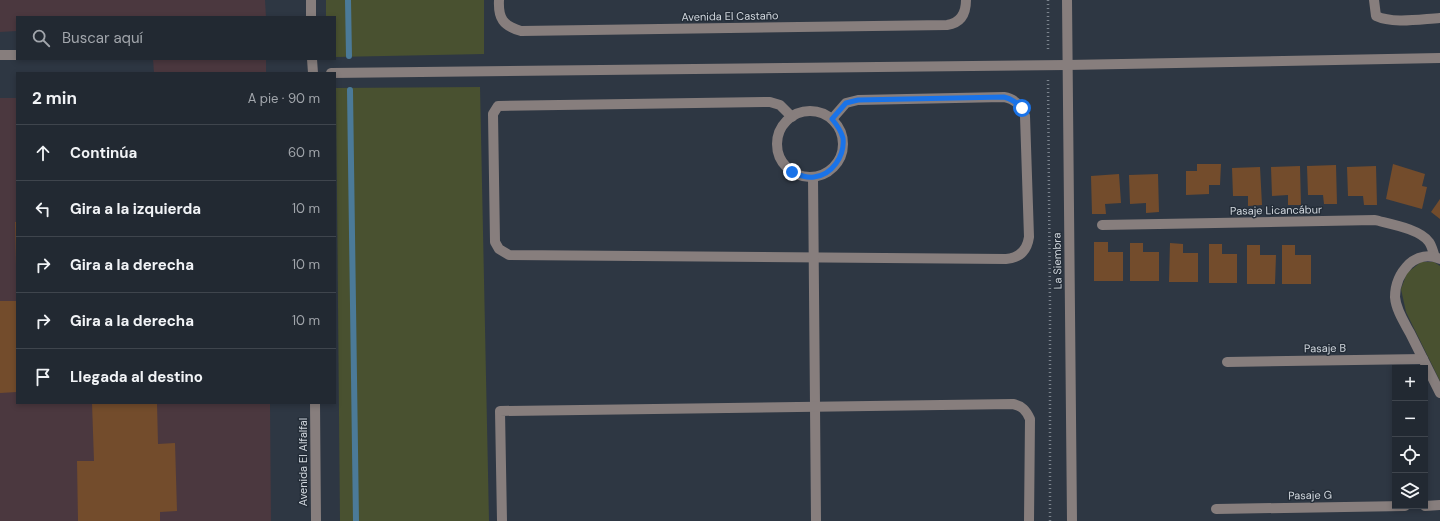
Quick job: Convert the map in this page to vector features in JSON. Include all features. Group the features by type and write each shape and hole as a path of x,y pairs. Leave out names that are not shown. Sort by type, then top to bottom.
{"street":[{"path":"311,0 312,16"},
{"name":"Avenida El Castaño","path":"499,0 498,11 502,19 507,25 521,31 952,25 961,19 966,9 966,0"},
{"name":"La Siembra","path":"1067,0 1072,521"},
{"path":"1374,0 1376,16 1382,18 1393,20 1440,18"},
{"path":"0,55 16,55"},
{"path":"336,73 1067,65 1440,58"},
{"path":"312,60 313,72"},
{"path":"792,117 780,105 770,102 498,106 493,114 495,242 499,250 509,255 1006,259 1014,258 1021,254 1028,244 1025,116 1022,108 1017,102 1004,97 858,100 846,103 832,119"},
{"path":"813,111 832,119 839,128 843,148 840,158 833,168 824,174 814,177 803,176 792,172 784,164 779,154 777,144 784,124 792,117 802,112 813,111"},
{"path":"814,177 816,521"},
{"name":"Pasaje Licancábur","path":"1102,225 1375,220 1423,235 1430,242 1437,258"},
{"path":"1437,258 1426,256 1418,258 1410,263 1403,270 1398,279 1396,289 1397,306 1440,393"},
{"name":"Pasaje B","path":"1227,362 1423,359"},
{"name":"Avenida El Alfalfal","path":"315,404 316,521"},
{"path":"502,521 500,411 1013,404 1022,407 1027,412 1030,419 1029,521"},
{"name":"Pasaje G","path":"1216,509 1392,506"},
{"path":"1428,506 1440,506"}],"path":[{"path":"1048,0 1050,521"}],"shaded area":[{"path":"0,0 265,0 266,16 16,16 16,31 0,32"},
{"path":"153,60 266,60 266,72 154,72"},
{"path":"0,98 16,98 16,404 270,404 271,521 0,521"}],"green space":[{"path":"326,0 484,0 484,54 336,57 336,16 326,16"},
{"path":"480,87 489,521 340,521 336,88"},
{"path":"1421,262 1434,262 1440,266 1440,381 1406,312 1401,289 1407,273"}],"building":[{"path":"1197,164 1221,164 1220,185 1209,185 1209,194 1186,195 1186,171 1197,171"},
{"path":"1393,164 1425,174 1422,186 1427,187 1422,209 1386,199"},
{"path":"1336,165 1337,204 1324,204 1323,195 1308,195 1307,166"},
{"path":"1300,166 1301,205 1288,205 1288,195 1272,196 1271,167"},
{"path":"1376,166 1377,205 1364,205 1363,196 1348,196 1347,167"},
{"path":"1260,167 1262,205 1248,206 1248,196 1233,196 1232,168"},
{"path":"1119,174 1121,203 1105,204 1106,214 1092,214 1091,176"},
{"path":"1158,174 1159,212 1146,213 1146,203 1130,204 1129,175"},
{"path":"1440,199 1440,219 1431,212"},
{"path":"15,222 16,222 16,266"},
{"path":"1094,242 1108,242 1108,252 1123,252 1123,281 1094,281"},
{"path":"1130,243 1143,243 1143,252 1159,252 1159,281 1130,281"},
{"path":"1170,243 1183,244 1183,253 1198,253 1198,282 1169,282"},
{"path":"1209,244 1222,244 1222,254 1237,254 1237,283 1209,283"},
{"path":"1247,245 1260,245 1260,255 1276,255 1275,284 1247,284"},
{"path":"1282,245 1295,245 1295,255 1311,255 1311,284 1282,284"},
{"path":"0,301 16,301 16,392 0,393"},
{"path":"92,404 157,404 158,444 175,443 177,511 160,512 160,521 78,521 77,461 94,461"}],"waterway":[{"path":"348,0 349,56"},
{"path":"350,90 356,521"}],"route":[{"path":"792,172 803,176 814,177 824,174 833,168 840,158 843,148 839,128 832,119 846,103 858,100 1004,97 1017,102 1022,108"}]}
